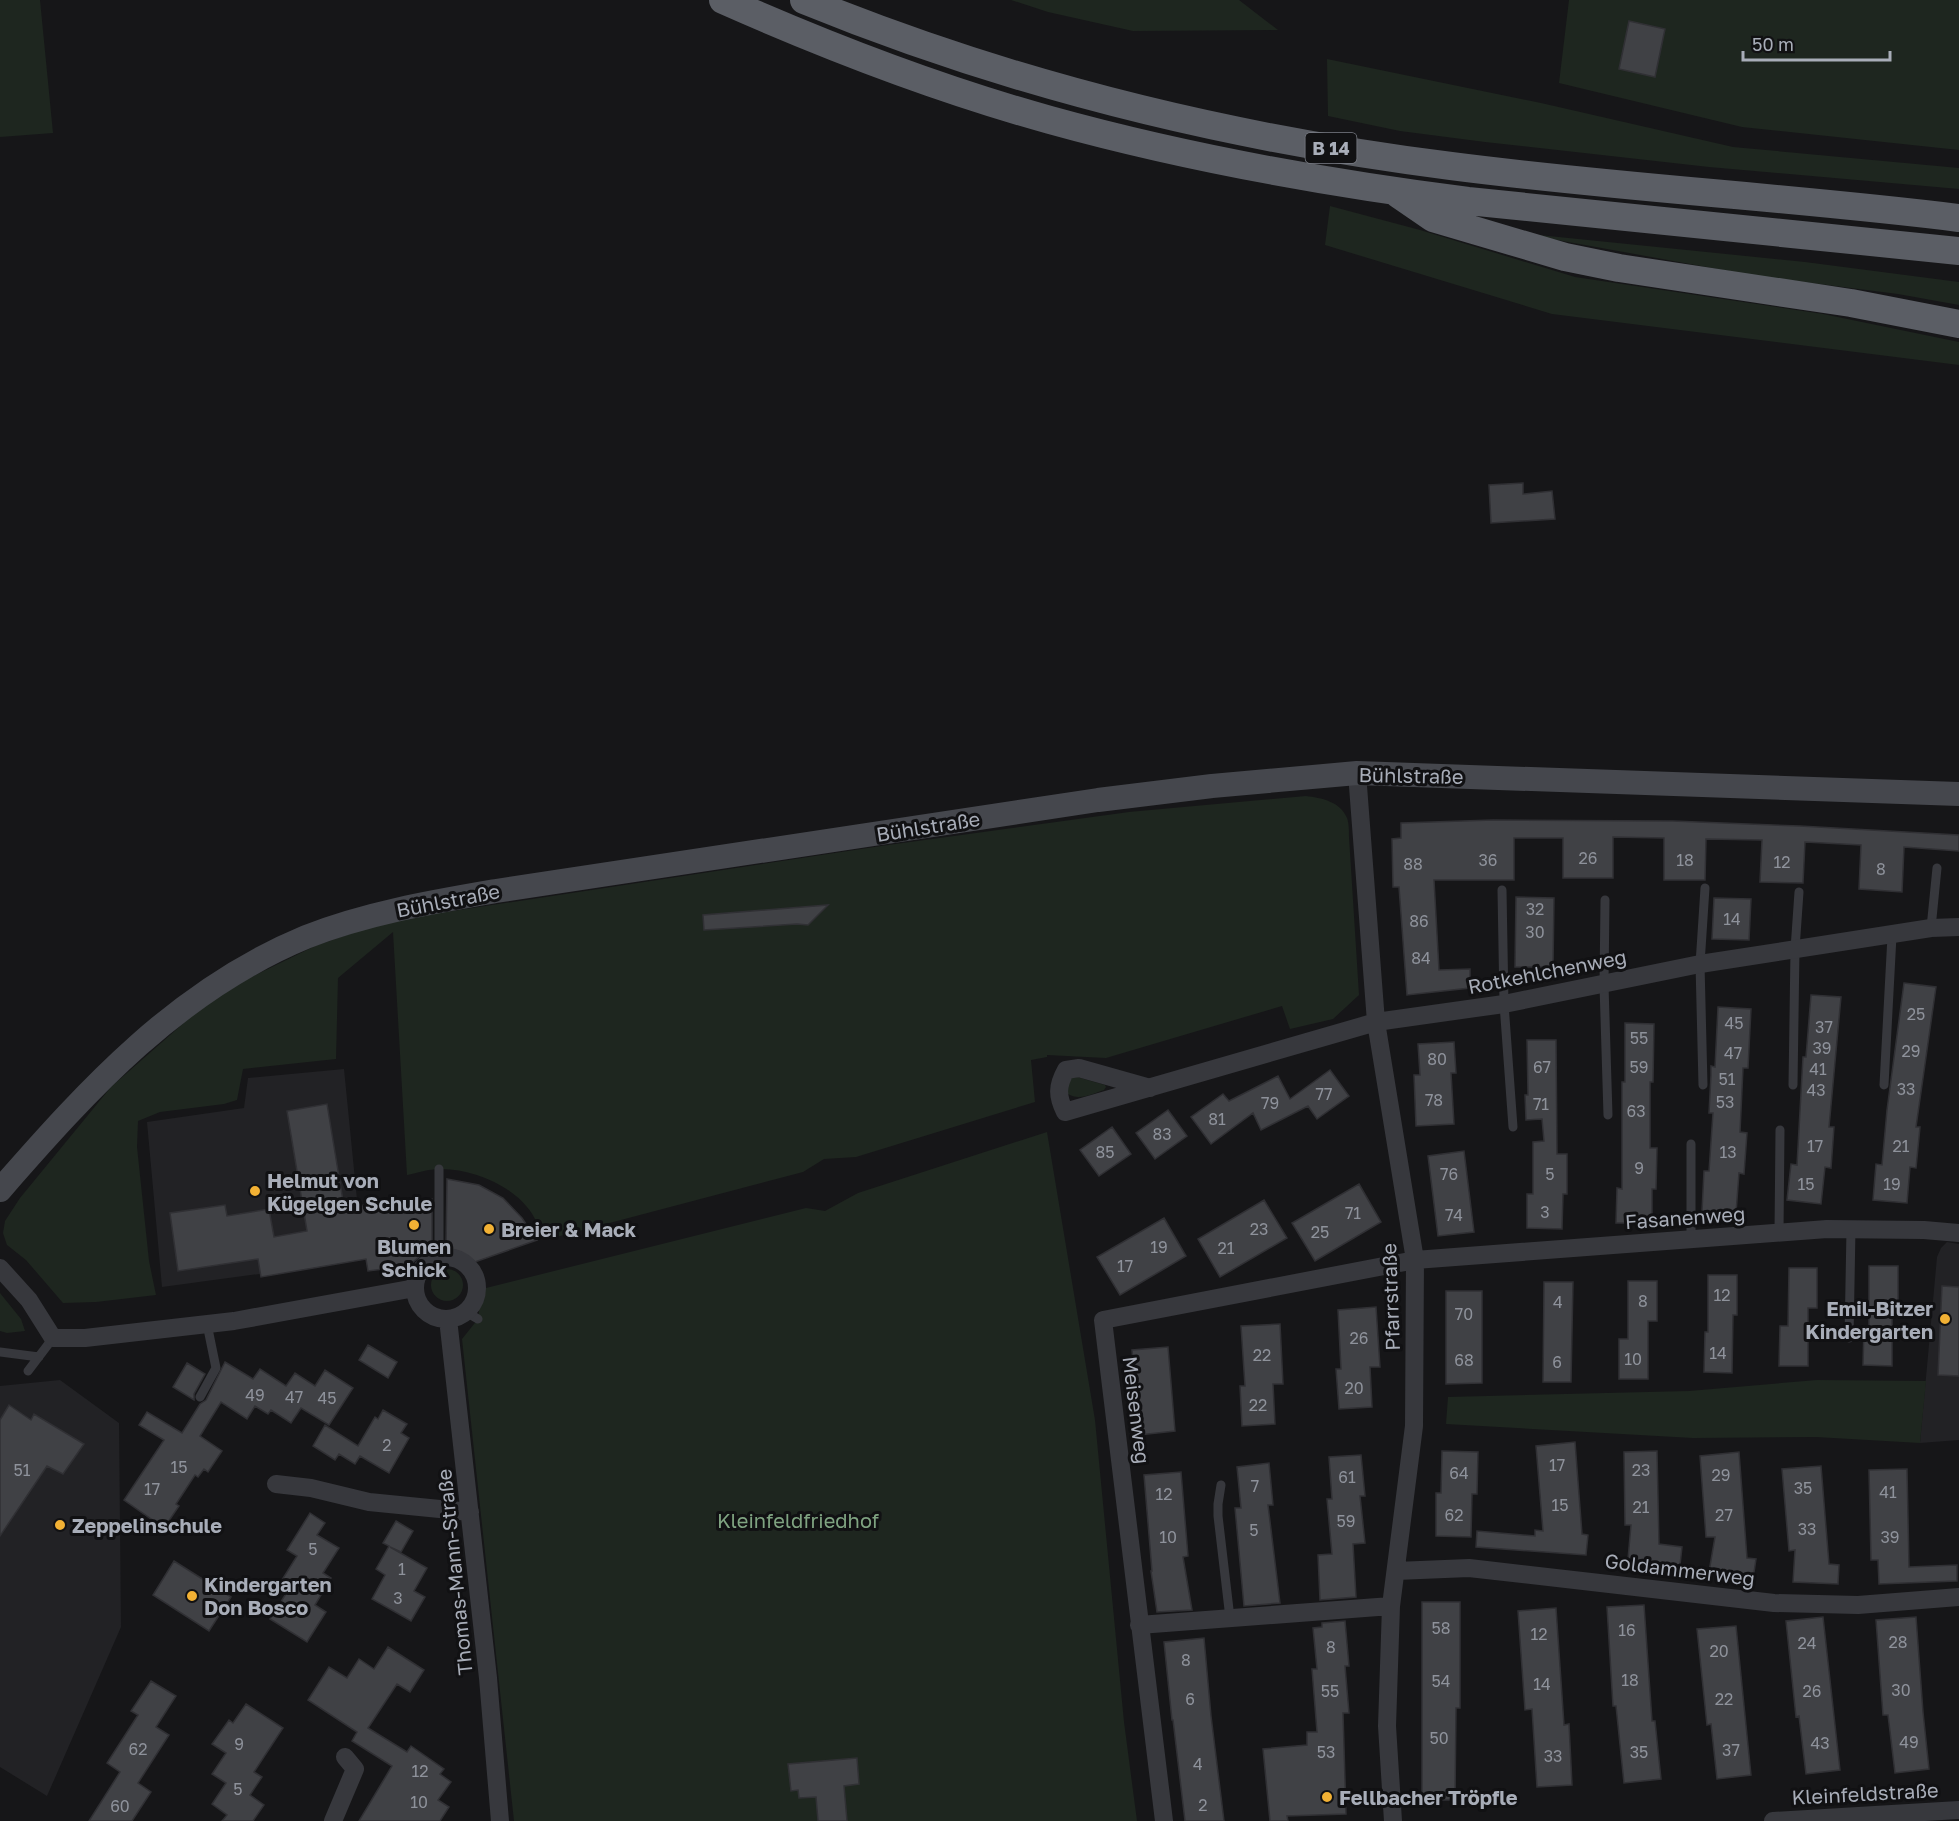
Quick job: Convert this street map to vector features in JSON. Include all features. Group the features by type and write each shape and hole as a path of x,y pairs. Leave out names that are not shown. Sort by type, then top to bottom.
{"highway":[{"name":"B 14","path":"723,0 799,33 900,72 1050,120 1150,146 1253,168 1394,191 1959,251"},
{"name":"B 14","path":"804,0 939,51 1042,84 1248,134 1453,166 1959,218"},
{"path":"1394,191 1433,218 1565,257 1619,268 1851,303 1959,324"}],"main road":[{"name":"Bühlstraße","path":"0,1190 96,1083 153,1031 209,989 258,959 308,937 398,908 496,891 1098,800 1212,786 1357,773 1959,794"}],"street":[{"name":"Pfarrstraße","path":"1357,773 1376,1022 1415,1260 1414,1426 1391,1606 1387,1726 1393,1821"},
{"name":"Rotkehlchenweg","path":"1150,1088 1079,1068 1066,1070 1059,1081 1058,1115 1376,1022 1504,1004 1700,964 1892,936 1931,928 1959,927"},
{"name":"Fasanenweg","path":"1415,1260 1779,1232 1851,1229 1959,1233"},
{"path":"439,1258 455,1258 469,1267 477,1284 472,1304 472,1316 439,1318 423,1308 416,1295 417,1278 429,1262 439,1258"},
{"name":"Meisenweg","path":"1164,1821 1103,1320 1415,1260"},
{"path":"0,1268 29,1300 53,1338 85,1338 207,1324 415,1288"},
{"name":"Thomas-Mann-Straße","path":"448,1319 488,1678 500,1821"},
{"path":"276,1484 311,1488 369,1502 470,1512"},
{"name":"Goldammerweg","path":"1396,1571 1468,1568 1774,1603 1858,1605 1959,1597"},
{"path":"1139,1625 1391,1606"},
{"path":"333,1821 355,1769 345,1757"},
{"name":"Kleinfeldstraße","path":"1773,1821 1959,1810"}],"lane":[{"path":"1931,928 1937,868"},
{"path":"1702,1085 1700,964 1706,888"},
{"path":"1502,890 1504,1004 1513,1127"},
{"path":"1792,1085 1795,949 1799,892"},
{"path":"1605,900 1604,985 1608,1115"},
{"path":"1884,1085 1892,936"},
{"path":"1779,1232 1780,1131"},
{"path":"1691,1144 1691,1239"},
{"path":"439,1168 439,1258"},
{"path":"1849,1338 1851,1229"},
{"path":"200,1397 216,1368 207,1324"},
{"path":"28,1371 53,1338"},
{"path":"0,1352 39,1357"},
{"path":"1221,1485 1218,1516 1230,1618"}],"shaded area":[{"name":"Helmut von Kügelgen Schule","path":"344,1069 363,1260 162,1287 147,1122 244,1108 248,1078"},
{"name":"Emil-Bitzer Kindergarten","path":"1947,1242 1959,1244 1959,1440 1920,1443 1937,1257"},
{"name":"Zeppelinschule","path":"60,1380 119,1423 121,1627 47,1796 0,1767 0,1386"}],"green space":[{"path":"0,0 40,0 53,133 0,137"},
{"path":"1011,0 1239,0 1278,30 1133,31 1048,12"},
{"path":"1569,0 1959,0 1959,150 1742,127 1559,83"},
{"path":"1327,59 1541,103 1733,147 1959,168 1959,189 1709,167 1400,131 1328,116"},
{"path":"1330,206 1420,230 1575,277 1823,314 1959,342 1959,365 1552,314 1325,245"},
{"path":"1519,233 1805,262 1959,282 1959,305 1898,294 1756,276"},
{"path":"1306,796 1324,799 1335,804 1344,812 1349,825 1359,995 1333,1019 1290,1029 1282,1006 1106,1058 1047,1055 1047,1057 1031,1060 1035,1102 856,1157 824,1159 803,1172 545,1240 527,1207 510,1191 487,1179 451,1169 407,1175 393,932 338,978 336,1059 243,1069 237,1100 224,1104 160,1112 138,1121 137,1147 149,1261 156,1295 96,1302 63,1303 26,1260 7,1245 3,1233 5,1221 20,1198 111,1087 194,1014 243,981 315,946 387,921 881,846 1129,812"},
{"path":"1077,1077 1106,1087 1104,1090 1086,1096 1072,1096 1068,1094 1067,1083"},
{"name":"Kleinfeldfriedhof","path":"1047,1132 1095,1420 1124,1722 1137,1821 514,1821 462,1339 478,1319 482,1289 806,1208 825,1211 858,1193"},
{"path":"447,1269 458,1274 463,1285 458,1296 447,1301 436,1296 431,1285 436,1274"},
{"path":"0,1293 21,1319 25,1331 7,1333 0,1331"},
{"path":"1817,1380 1926,1381 1920,1443 1816,1437 1693,1438 1446,1424 1448,1397 1689,1391"}],"building":[{"path":"1629,21 1665,29 1655,77 1619,69"},
{"path":"1523,483 1523,494 1552,491 1555,519 1491,523 1489,485"},
{"path":"1493,820 1673,821 1959,835 1959,851 1904,847 1902,892 1859,889 1861,845 1805,842 1803,883 1760,882 1762,840 1706,839 1705,880 1664,880 1664,838 1613,837 1613,878 1563,878 1563,838 1514,838 1514,880 1434,880 1439,970 1470,969 1470,988 1407,995 1399,887 1393,887 1392,839 1401,838 1401,823"},
{"path":"1516,897 1554,898 1553,967 1515,967"},
{"path":"1714,898 1751,899 1749,940 1712,939"},
{"path":"828,905 808,925 704,930 703,915"},
{"path":"1904,983 1936,987 1916,1127 1920,1127 1916,1168 1910,1167 1907,1203 1873,1200 1876,1164 1882,1165"},
{"path":"1811,995 1841,997 1829,1127 1834,1127 1831,1168 1825,1167 1821,1204 1787,1200 1791,1164 1797,1165 1803,1057 1806,1057"},
{"path":"1718,1007 1751,1009 1748,1068 1743,1068 1740,1132 1747,1133 1744,1174 1739,1173 1736,1213 1702,1211 1704,1171 1709,1171 1713,1113 1709,1113 1711,1066 1715,1067"},
{"path":"1625,1023 1654,1024 1653,1082 1650,1082 1650,1148 1657,1148 1656,1189 1652,1189 1652,1223 1616,1223 1617,1188 1622,1189 1622,1082 1625,1082"},
{"path":"1527,1040 1556,1040 1557,1154 1567,1154 1567,1194 1563,1194 1562,1229 1527,1228 1527,1194 1533,1194 1533,1142 1544,1141 1542,1119 1526,1120"},
{"path":"1454,1042 1456,1073 1451,1073 1454,1124 1416,1126 1414,1075 1420,1075 1418,1044"},
{"path":"1330,1070 1349,1096 1317,1119 1308,1106 1261,1130 1253,1113 1211,1144 1191,1117 1223,1094 1229,1101 1278,1076 1290,1099"},
{"path":"327,1104 344,1207 432,1199 432,1249 413,1262 368,1271 366,1259 261,1277 258,1259 178,1271 170,1213 225,1205 227,1216 269,1209 274,1237 307,1231 287,1111"},
{"path":"1168,1110 1187,1136 1155,1159 1136,1133"},
{"path":"1112,1127 1131,1154 1099,1176 1080,1150"},
{"path":"1464,1151 1474,1232 1438,1236 1428,1156"},
{"name":"Breier & Mack","path":"447,1179 479,1185 503,1198 522,1218 537,1240 475,1262 458,1251 446,1248"},
{"path":"1359,1184 1381,1222 1315,1261 1292,1223"},
{"path":"1264,1200 1287,1238 1220,1277 1198,1239"},
{"path":"1164,1218 1186,1256 1120,1295 1097,1257"},
{"path":"1869,1266 1898,1266 1898,1306 1892,1306 1892,1366 1863,1365 1864,1326 1869,1326"},
{"path":"1789,1268 1817,1268 1817,1308 1808,1308 1808,1366 1779,1366 1780,1326 1788,1326"},
{"path":"1708,1275 1737,1275 1737,1315 1733,1315 1732,1373 1704,1372 1705,1332 1708,1332"},
{"path":"1628,1281 1657,1281 1657,1321 1648,1321 1648,1379 1619,1379 1619,1339 1628,1339"},
{"path":"1544,1282 1573,1282 1571,1382 1543,1382"},
{"name":"Emil-Bitzer Kindergarten","path":"1942,1286 1959,1287 1959,1376 1938,1375"},
{"path":"1446,1291 1482,1291 1482,1383 1446,1384"},
{"path":"1376,1307 1380,1367 1370,1367 1372,1407 1339,1409 1336,1369 1341,1369 1338,1310"},
{"path":"1280,1324 1283,1384 1273,1384 1275,1424 1242,1426 1240,1386 1245,1386 1241,1326"},
{"path":"368,1345 397,1362 388,1378 359,1360"},
{"path":"1168,1347 1175,1431 1139,1435 1132,1350"},
{"path":"225,1362 253,1379 260,1369 286,1386 295,1373 315,1386 325,1370 353,1388 329,1425 301,1408 291,1423 271,1410 268,1414 255,1406 247,1419 221,1402 200,1436 222,1451 208,1472 204,1469 198,1477 195,1475 176,1504 179,1506 164,1528 124,1500 164,1440 139,1425 147,1412 182,1433 200,1404 206,1400"},
{"path":"187,1363 205,1374 194,1394 194,1400 173,1387"},
{"path":"9,1405 31,1420 34,1414 84,1444 63,1474 47,1466 0,1536 0,1420"},
{"path":"383,1410 407,1424 401,1433 409,1438 389,1473 360,1456 355,1464 339,1454 335,1460 313,1446 325,1425 358,1446 375,1417 378,1419"},
{"path":"1575,1442 1582,1534 1588,1535 1586,1555 1476,1547 1477,1531 1535,1536 1535,1530 1543,1531 1536,1446"},
{"path":"1442,1451 1478,1452 1477,1494 1472,1494 1471,1537 1436,1536 1436,1493 1441,1493"},
{"path":"1657,1451 1659,1544 1682,1547 1680,1565 1628,1559 1631,1525 1625,1525 1624,1452"},
{"path":"1739,1452 1747,1558 1756,1559 1753,1579 1709,1572 1715,1537 1706,1537 1700,1456"},
{"path":"1361,1455 1365,1496 1360,1496 1365,1543 1353,1544 1356,1597 1320,1600 1318,1555 1332,1554 1327,1499 1332,1499 1329,1457"},
{"path":"1269,1463 1273,1505 1268,1505 1280,1603 1244,1606 1235,1508 1241,1508 1237,1467"},
{"path":"1821,1466 1829,1564 1839,1565 1838,1584 1793,1582 1795,1550 1789,1551 1782,1469"},
{"path":"1907,1469 1909,1567 1957,1565 1957,1581 1879,1584 1878,1560 1871,1560 1869,1470"},
{"path":"1181,1472 1188,1556 1183,1557 1192,1610 1157,1612 1151,1571 1144,1475"},
{"path":"310,1513 325,1523 317,1535 339,1548 323,1573 331,1578 315,1605 326,1612 307,1642 270,1619 289,1589 280,1583 297,1556 287,1550"},
{"path":"396,1521 413,1531 401,1552 390,1547 427,1568 414,1591 425,1597 411,1621 372,1599 385,1575 376,1569 389,1546 383,1543"},
{"name":"Kindergarten Don Bosco","path":"174,1561 231,1597 209,1631 153,1595"},
{"path":"1422,1602 1460,1602 1460,1708 1456,1708 1455,1800 1422,1800"},
{"path":"1644,1605 1652,1721 1655,1721 1661,1779 1624,1783 1616,1706 1613,1706 1607,1607"},
{"path":"1556,1608 1564,1725 1569,1724 1572,1785 1537,1787 1532,1709 1525,1710 1518,1611"},
{"path":"1823,1617 1840,1770 1806,1774 1799,1716 1796,1717 1786,1621"},
{"path":"1916,1617 1929,1769 1895,1773 1888,1715 1883,1715 1876,1620"},
{"path":"1345,1621 1349,1666 1345,1666 1349,1713 1343,1713 1346,1814 1287,1816 1288,1821 1270,1821 1263,1749 1307,1745 1307,1732 1317,1732 1312,1669 1317,1669 1313,1628 1322,1627 1322,1623"},
{"path":"1736,1626 1751,1775 1717,1779 1711,1724 1707,1725 1697,1629"},
{"path":"1204,1638 1224,1821 1185,1821 1172,1720 1164,1642"},
{"path":"388,1647 424,1670 410,1692 397,1684 368,1728 407,1752 411,1746 444,1769 440,1774 451,1782 438,1800 449,1807 440,1821 359,1821 392,1766 352,1741 357,1732 308,1700 329,1667 347,1678 359,1659 374,1669"},
{"path":"151,1681 176,1696 156,1727 169,1735 138,1783 151,1792 132,1821 89,1821 120,1772 107,1763 138,1715 131,1711"},
{"path":"246,1704 283,1728 254,1772 262,1777 250,1795 264,1805 253,1821 222,1821 227,1815 212,1804 226,1783 212,1774 226,1753 212,1744 229,1720 233,1723"},
{"path":"857,1758 859,1784 844,1786 847,1821 818,1821 816,1797 799,1798 798,1790 791,1791 788,1764"}],"place":[{"name":"Helmut von Kügelgen Schule","path":"255,1191"},
{"name":"Blumen Schick","path":"414,1225"},
{"name":"Breier & Mack","path":"489,1229"},
{"name":"Emil-Bitzer Kindergarten","path":"1945,1319"},
{"name":"Zeppelinschule","path":"60,1525"},
{"name":"Kindergarten Don Bosco","path":"192,1596"},
{"name":"Fellbacher Tröpfle","path":"1327,1797"}]}
